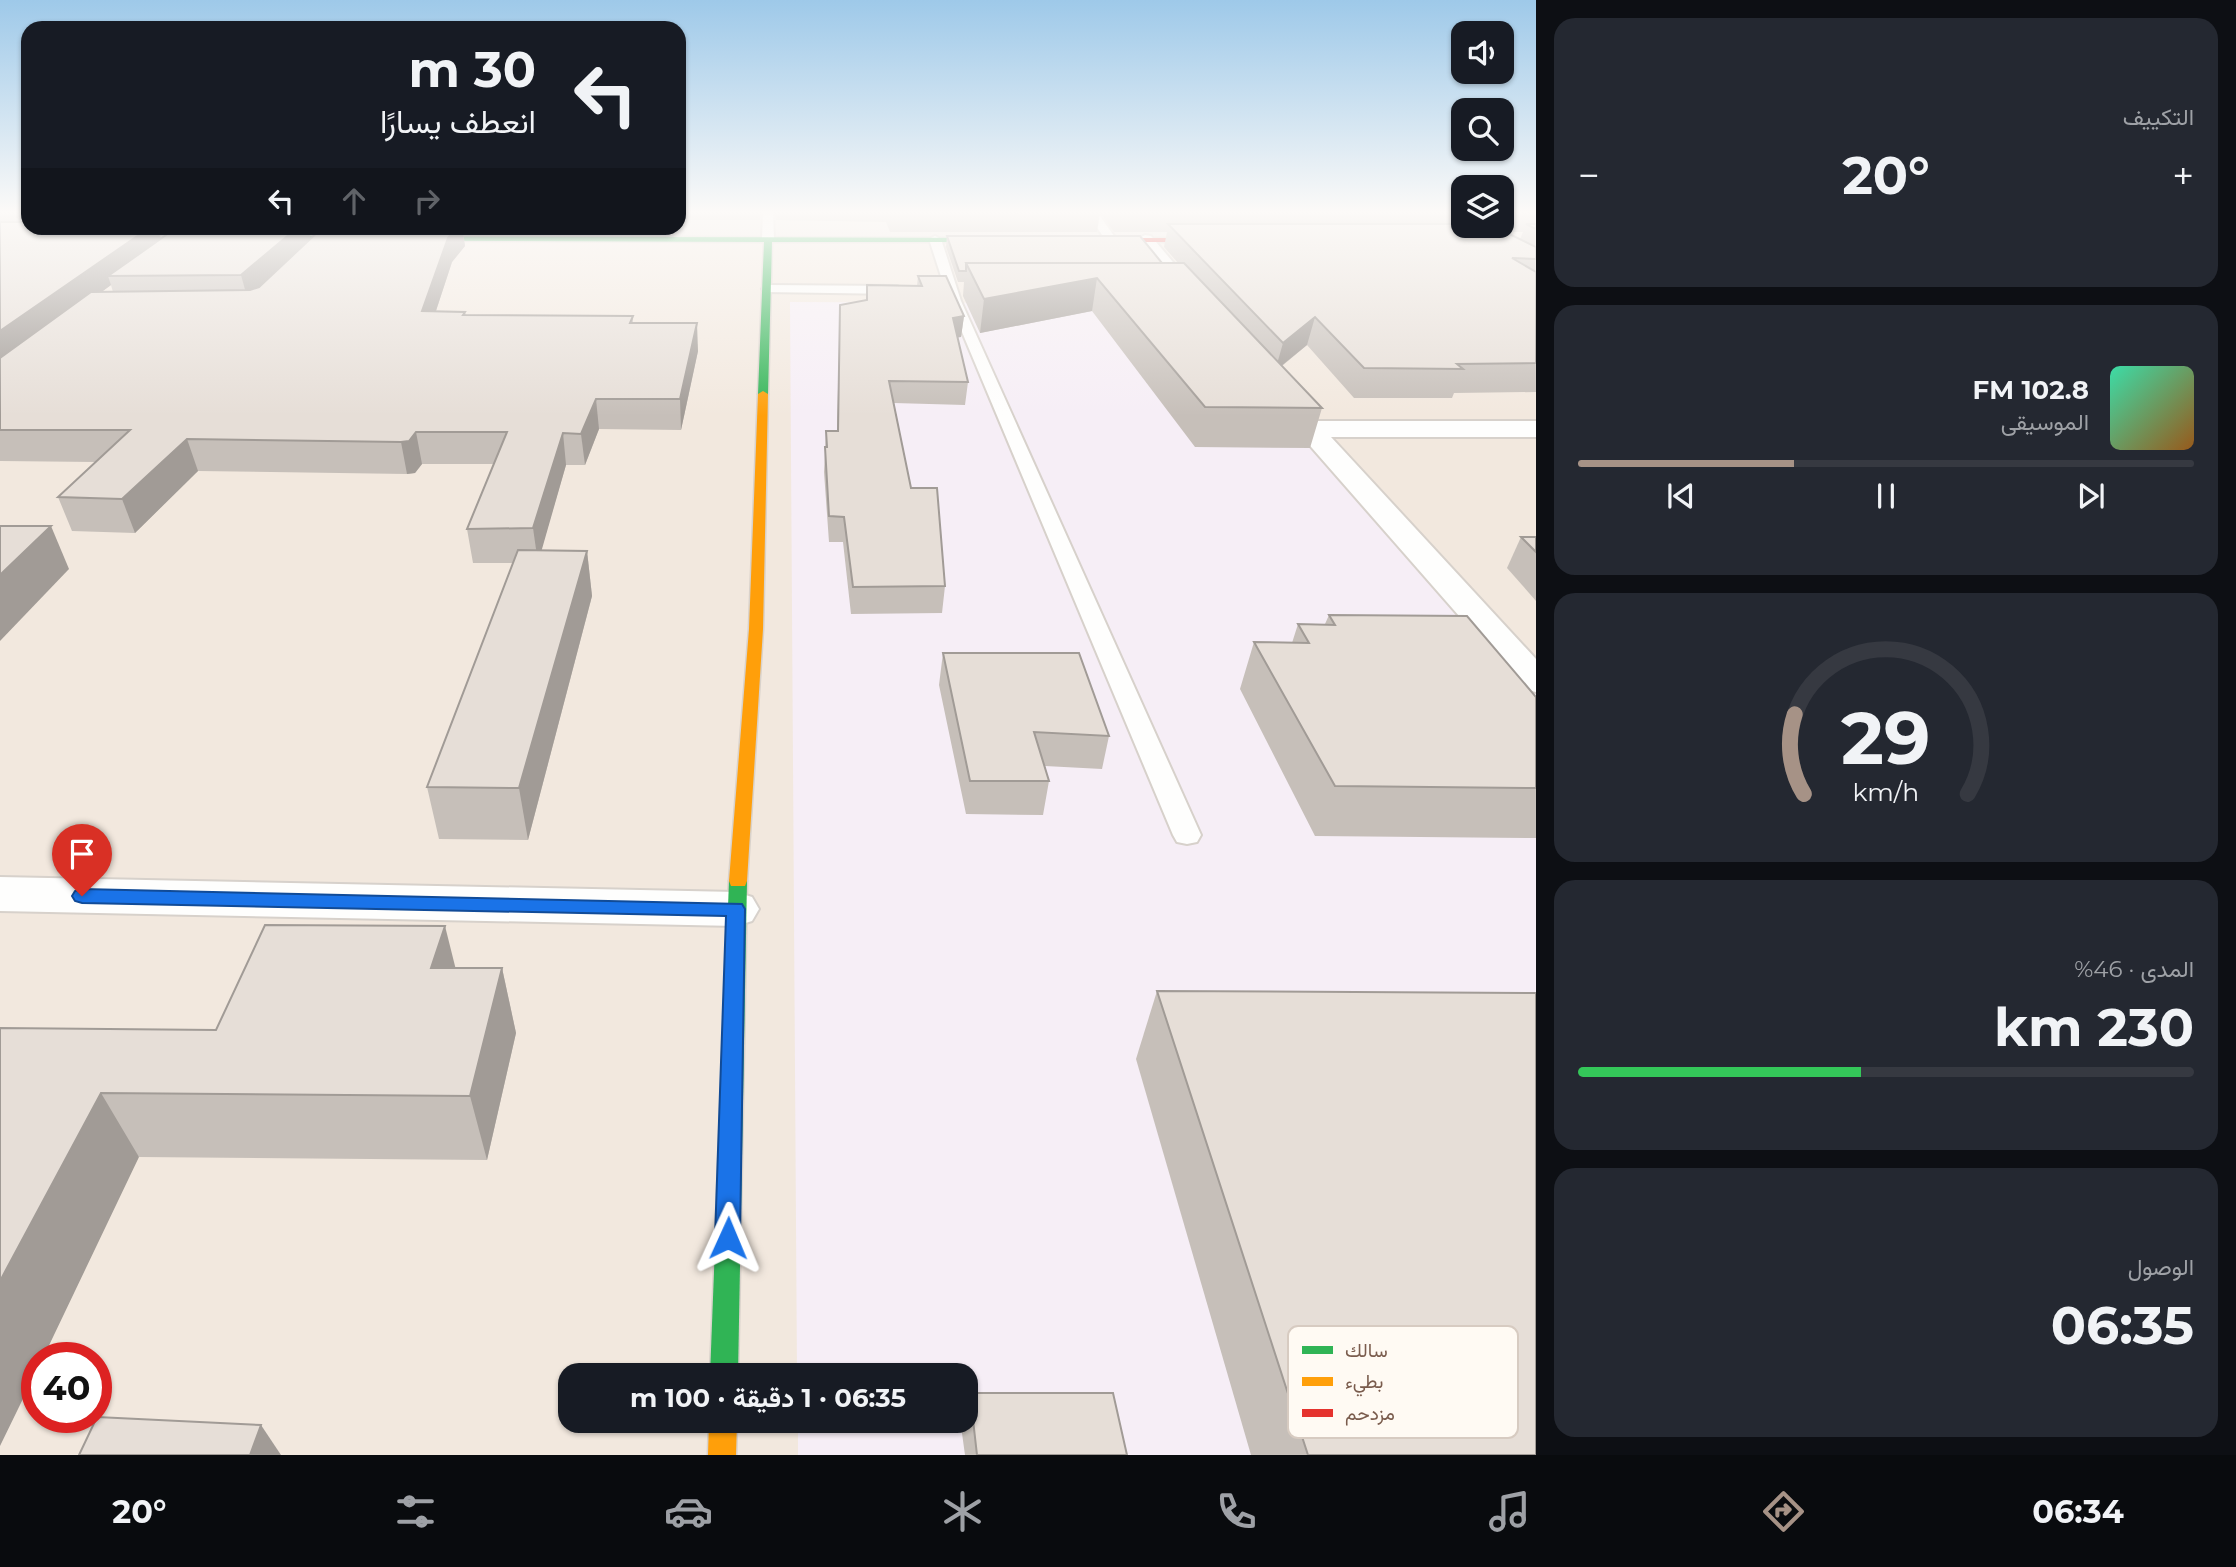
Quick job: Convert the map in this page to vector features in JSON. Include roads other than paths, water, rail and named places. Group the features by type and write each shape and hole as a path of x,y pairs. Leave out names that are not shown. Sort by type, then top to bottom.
{"street":[{"path":"724,1363 736,909 756,629 768,280"},
{"path":"1172,280 1178,289 1212,319"},
{"path":"1265,379 1536,681"},
{"path":"1310,429 1536,429"},
{"path":"0,894 736,909"},
{"path":"722,1455 723,1433"}],"lane":[{"path":"949,280 1186,835"},
{"path":"768,289 912,290"}]}
